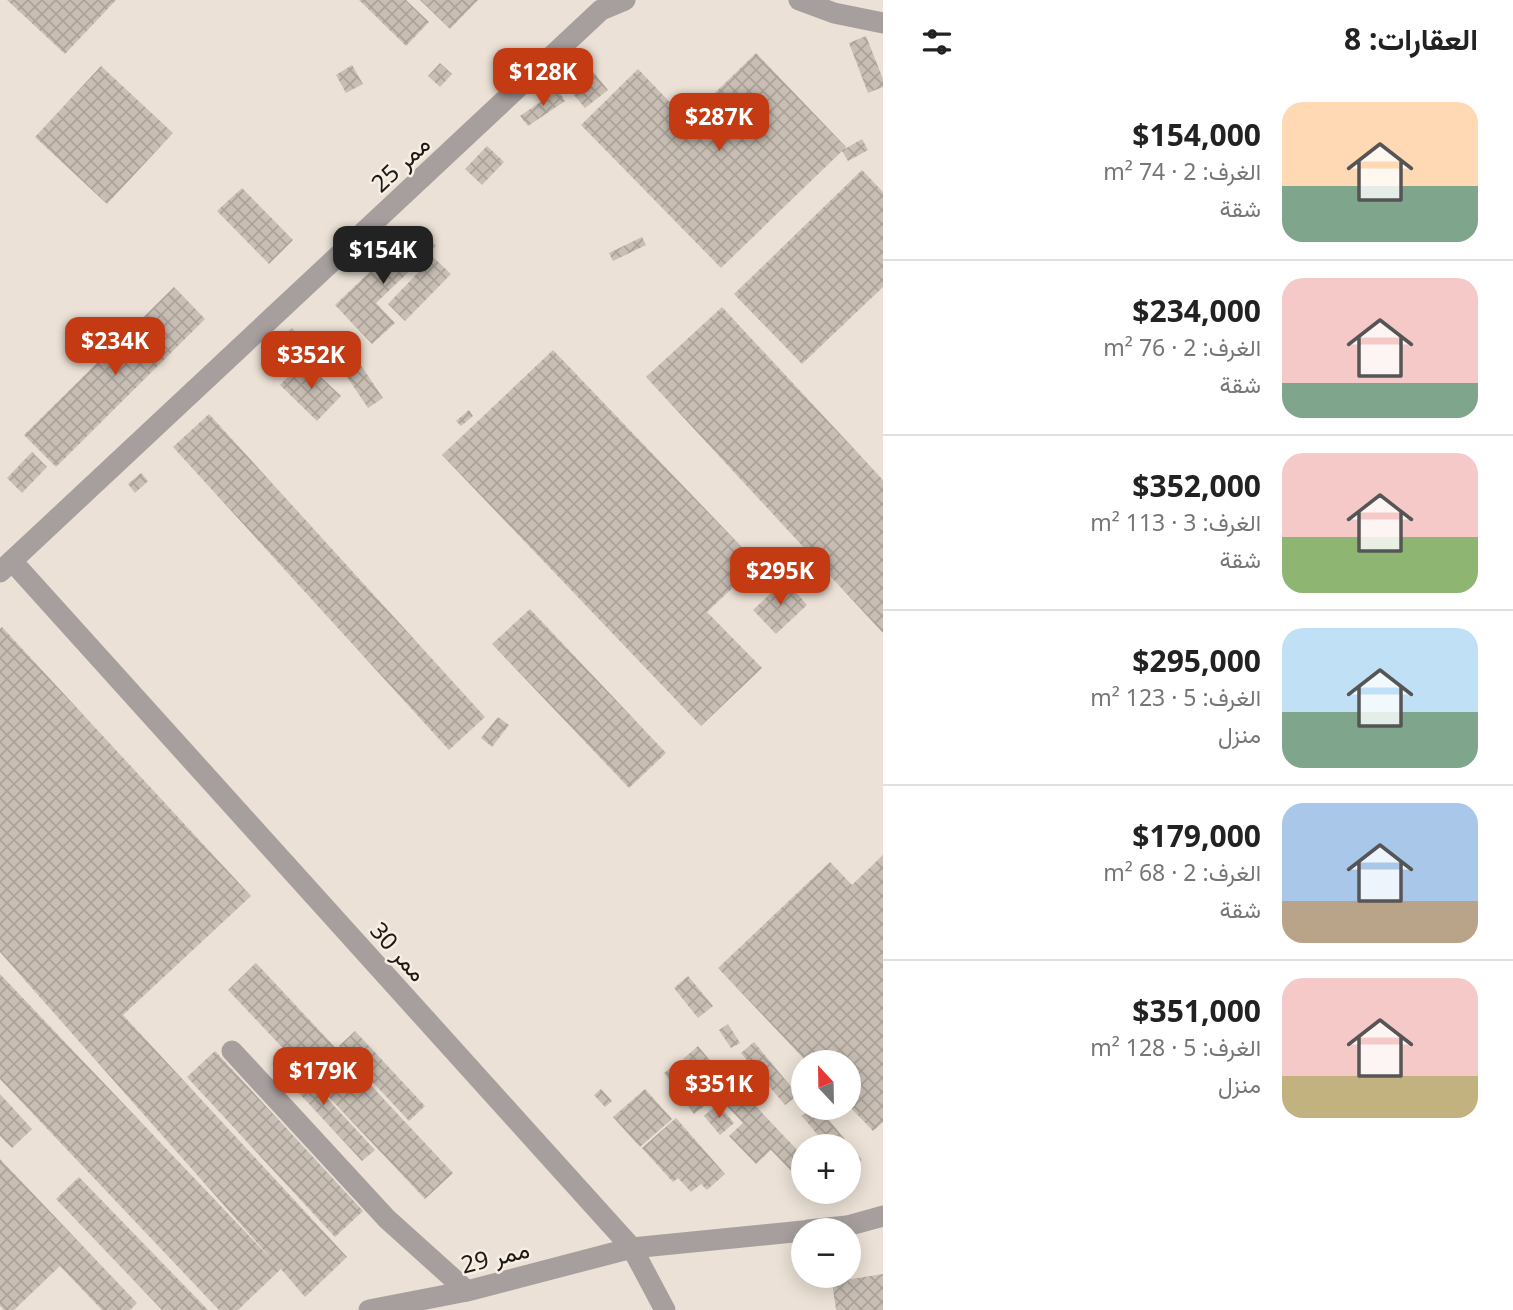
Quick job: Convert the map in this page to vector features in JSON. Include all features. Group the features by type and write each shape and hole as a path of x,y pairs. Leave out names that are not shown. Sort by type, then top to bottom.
{"lane":[{"name":"ممر 25","path":"6,567 601,10 625,0"},
{"path":"799,0 834,13 883,23"},
{"name":"ممر 30","path":"6,567 632,1248 665,1310"},
{"path":"232,1051 387,1219 467,1291"},
{"path":"861,1222 883,1216"},
{"path":"632,1248 791,1232"},
{"name":"ممر 29","path":"369,1310 467,1291 632,1248"}],"building":[{"path":"7,0 116,0 65,54"},
{"path":"359,0 406,0 429,22 406,46"},
{"path":"420,0 478,0 450,29"},
{"path":"866,36 883,79 883,87 868,93 849,43"},
{"path":"756,53 846,147 843,150 862,139 868,150 848,161 842,151 721,268 581,125 638,69 687,120"},
{"path":"440,63 452,74 440,87 428,76"},
{"path":"586,63 608,90 585,108 563,82"},
{"path":"352,65 363,84 346,93 336,75"},
{"path":"101,66 173,133 107,204 35,137"},
{"path":"558,90 565,101 528,126 520,116"},
{"path":"487,146 504,162 482,185 465,169"},
{"path":"862,170 883,192 883,287 802,364 734,294"},
{"path":"242,188 293,240 269,264 217,211"},
{"path":"417,227 436,246 376,303 395,323 372,344 335,305"},
{"path":"642,237 646,245 613,261 609,253"},
{"path":"433,257 451,274 405,321 388,304"},
{"path":"174,287 205,319 56,467 24,435"},
{"path":"722,307 883,480 883,633 646,377"},
{"path":"292,328 303,341 294,349 283,336"},
{"path":"553,350 758,564 707,612 762,668 701,726 442,455"},
{"path":"354,355 383,398 368,408 339,365"},
{"path":"304,361 341,396 317,421 280,385"},
{"path":"469,410 473,416 461,426 456,421"},
{"path":"209,414 485,717 449,750 173,447"},
{"path":"32,452 47,467 22,493 7,478"},
{"path":"141,473 148,481 135,493 128,484"},
{"path":"785,580 807,605 776,634 753,610"},
{"path":"530,609 666,753 629,788 492,644"},
{"path":"2,627 251,896 123,1015 347,1257 305,1297 281,1269 238,1310 219,1310 0,1079 0,974 275,1263 0,952"},
{"path":"498,717 509,725 492,747 481,738"},
{"path":"883,855 883,1122 873,1131 861,1118 861,1050 796,1050 718,968 830,862 852,885"},
{"path":"256,963 453,1173 425,1199 228,990"},
{"path":"688,976 713,1006 698,1018 674,988"},
{"path":"728,1024 740,1043 731,1048 719,1030"},
{"path":"355,1031 425,1106 409,1121 339,1046"},
{"path":"754,1042 791,1087 791,1100 785,1105 741,1053"},
{"path":"698,1046 717,1069 702,1081 683,1059"},
{"path":"215,1051 363,1211 335,1237 187,1077"},
{"path":"285,1053 375,1150 362,1161 272,1064"},
{"path":"677,1063 697,1091 702,1088 711,1101 694,1114 664,1073"},
{"path":"721,1070 791,1143 791,1171 771,1150 756,1164 729,1136 743,1123 706,1084"},
{"path":"601,1089 612,1101 605,1107 594,1095"},
{"path":"645,1089 672,1119 640,1147 613,1117"},
{"path":"0,1094 32,1129 12,1148 0,1136"},
{"path":"718,1104 734,1123 720,1135 704,1116"},
{"path":"676,1118 725,1174 707,1190 701,1184 691,1192 678,1178 673,1182 642,1148"},
{"path":"805,1120 829,1120 840,1134 817,1134"},
{"path":"0,1159 137,1303 130,1310 102,1310 60,1266 14,1310 4,1310 0,1306"},
{"path":"79,1177 208,1310 162,1310 56,1199"},
{"path":"883,1274 883,1310 836,1310 833,1288 861,1288 861,1277"}]}
